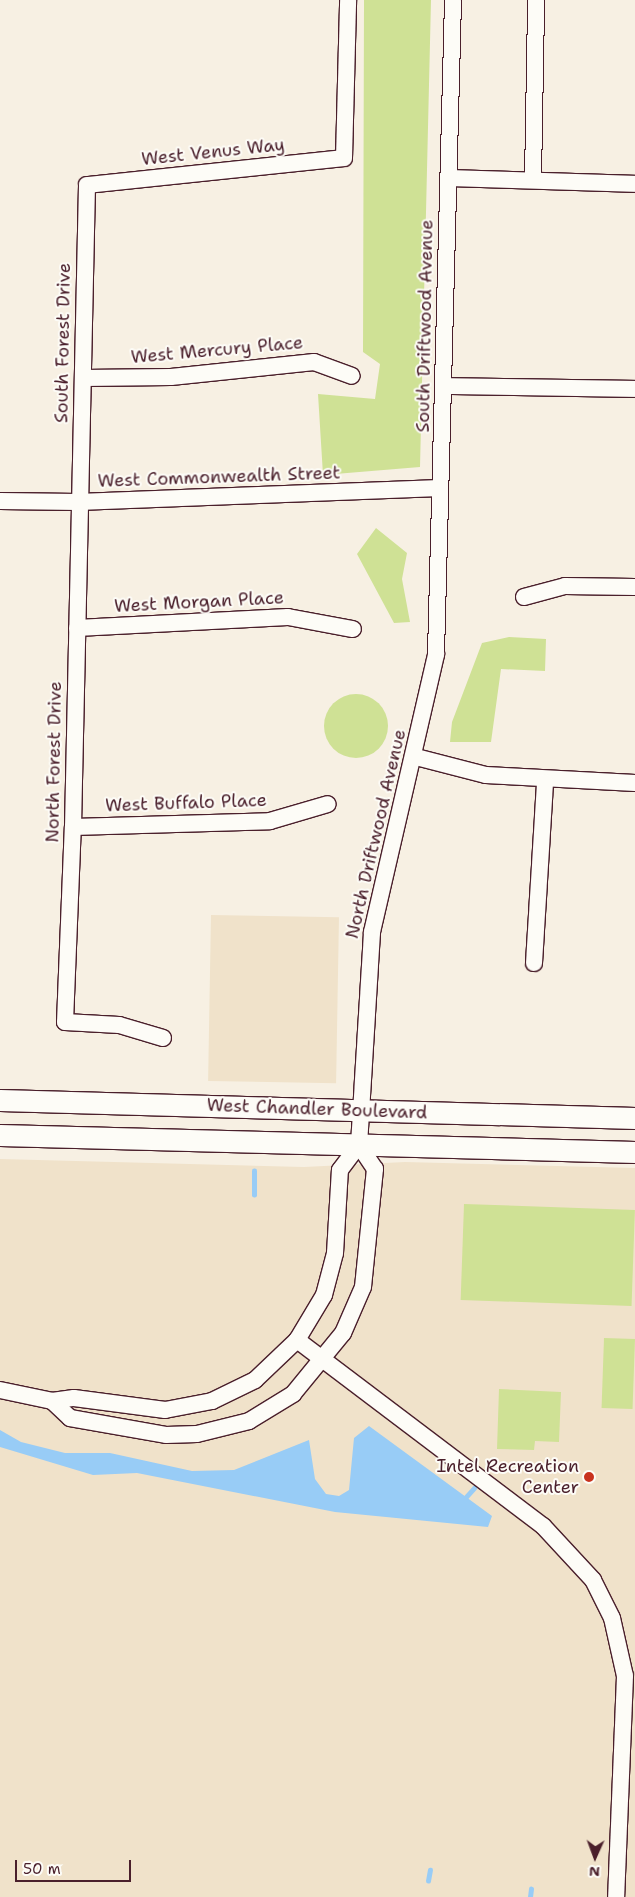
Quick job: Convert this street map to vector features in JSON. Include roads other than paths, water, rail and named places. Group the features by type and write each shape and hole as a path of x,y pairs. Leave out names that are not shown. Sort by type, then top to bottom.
{"main road":[{"name":"West Chandler Boulevard","path":"0,1100 635,1118"},
{"name":"West Chandler Boulevard","path":"0,1135 635,1152"}],"street":[{"name":"West Venus Way","path":"87,185 344,158 348,0"},
{"name":"South Driftwood Avenue","path":"436,654 453,0"},
{"path":"533,179 536,0"},
{"path":"449,178 533,179 635,184"},
{"name":"South Forest Drive","path":"78,502 87,185"},
{"name":"West Mercury Place","path":"83,378 171,377 314,362 352,376"},
{"path":"444,386 635,389"},
{"name":"West Commonwealth Street","path":"0,501 78,502 440,488"},
{"name":"North Forest Drive","path":"78,502 73,827 65,1022 119,1025 163,1038"},
{"path":"524,597 565,586 635,588"},
{"name":"West Morgan Place","path":"77,628 288,617 353,629"},
{"name":"North Driftwood Avenue","path":"359,1144 372,932 416,757 436,654"},
{"path":"416,757 486,776 545,782 635,783"},
{"path":"534,963 545,782"},
{"name":"West Buffalo Place","path":"73,827 270,821 328,804"},
{"path":"0,1390 52,1401 74,1398 165,1410 212,1401 256,1380 297,1340 330,1276 340,1170 359,1144 375,1169 367,1267 354,1312 325,1361 294,1394 269,1411 226,1429 198,1434 151,1433 70,1418 52,1401"},
{"path":"297,1340 543,1526 593,1580 612,1618 625,1676 616,1897"}],"water":[{"path":"369,1426 492,1516 488,1527 335,1512 137,1473 93,1475 0,1447 0,1430 21,1442 65,1453 110,1453 192,1471 234,1470 309,1440 315,1479 326,1494 339,1496 349,1490 354,1438"}],"waterway":[{"path":"254,1171 254,1195"},
{"path":"466,1497 474,1488"},
{"path":"428,1881 430,1870"},
{"path":"530,1897 531,1889"}],"place":[{"name":"Intel Recreation Center","path":"589,1477"}]}
